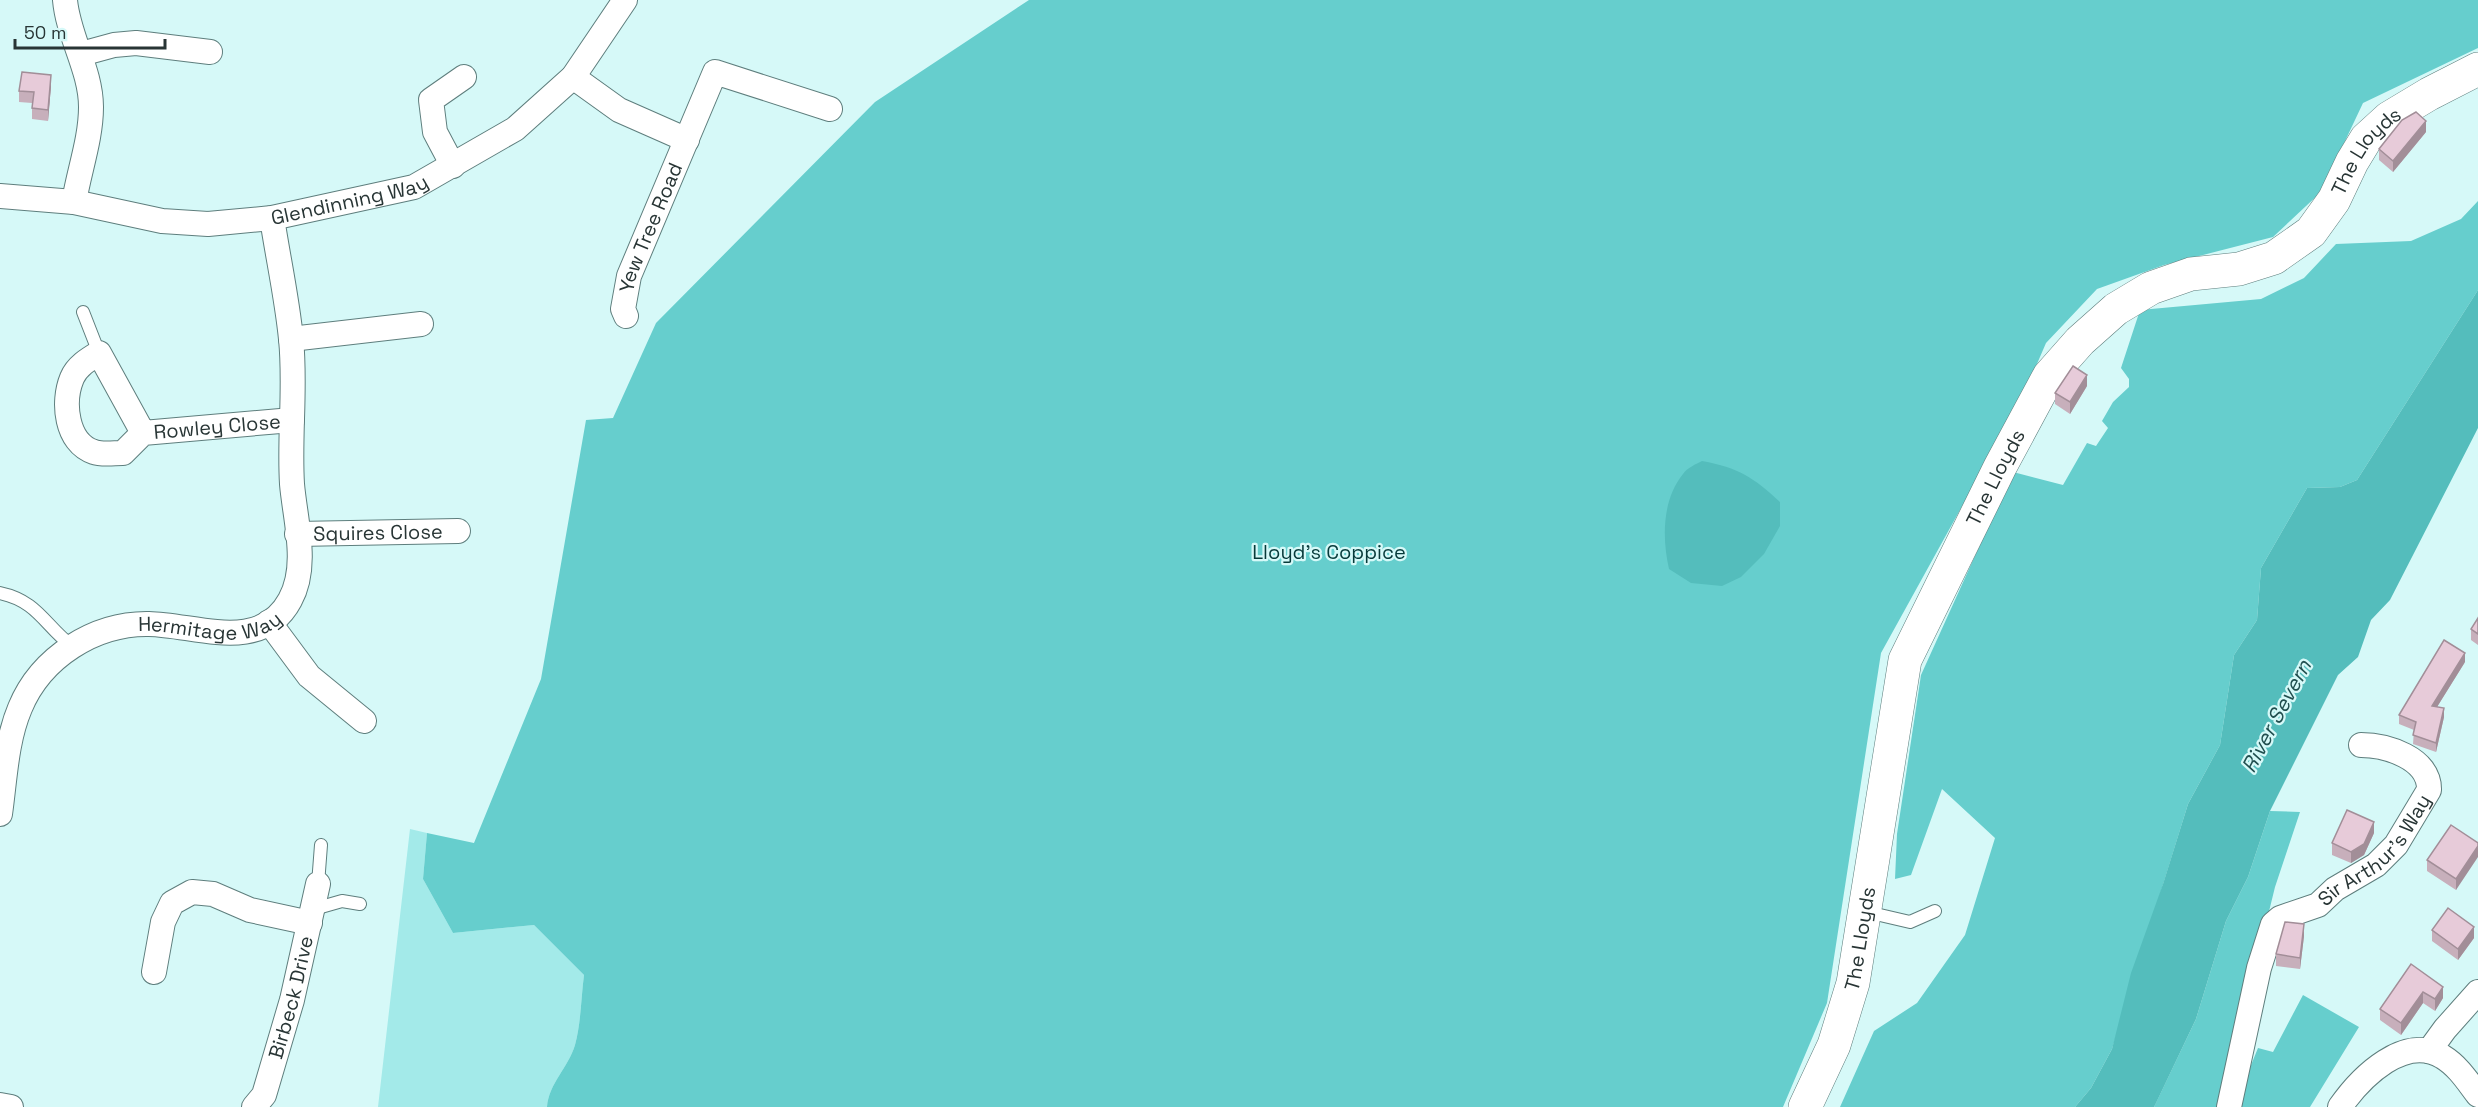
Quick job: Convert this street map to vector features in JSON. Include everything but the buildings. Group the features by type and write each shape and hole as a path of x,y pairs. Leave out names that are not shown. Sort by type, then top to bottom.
{"street":[{"path":"65,0 81,54 91,107 86,150 74,202"},
{"name":"Glendinning Way","path":"0,196 74,202 162,221 208,224 272,218 414,187 515,129 573,77 625,0"},
{"path":"81,54 114,45 136,43 210,52"},
{"name":"The Lloyds","path":"1805,1107 1834,1045 1853,983 1867,912 1905,660 2000,467 2049,376 2080,341 2116,309 2151,288 2191,274 2239,268 2274,258 2311,232 2334,200 2366,139 2390,117 2428,94 2478,69"},
{"name":"Yew Tree Road","path":"626,316 623,309 629,276 715,72 830,109"},
{"name":"Yew Tree Road","path":"573,77 619,110 687,140"},
{"path":"453,166 435,132 431,100 464,78"},
{"name":"Hermitage Way","path":"0,814 9,744 20,706 41,675 72,646 102,632 132,626 161,625 237,633 259,628 283,610 296,587 298,574 292,485 291,339 272,218"},
{"path":"291,339 421,324"},
{"name":"Rowley Close","path":"142,433 99,353 83,362 72,378 68,423 77,441 95,453 123,453 142,433 292,420"},
{"name":"Squires Close","path":"297,534 458,531"},
{"path":"269,622 309,676 364,721"},
{"name":"Sir Arthur's Way","path":"2229,1107 2259,968 2273,924 2280,918 2318,905 2335,889 2376,865 2396,845 2428,790 2429,780 2424,771 2415,763 2390,748 2361,744"},
{"name":"Birbeck Drive","path":"254,1107 264,1095 292,1000 318,884"},
{"path":"154,972 163,922 172,903 192,892 213,894 250,910 312,916"},
{"path":"2429,1051 2478,992"},
{"path":"2340,1107 2360,1082 2395,1056 2417,1048 2444,1057 2478,1095"},
{"path":"0,1105 11,1107"}],"lane":[{"path":"83,312 99,353"},
{"path":"0,593 30,606 72,646"},
{"path":"318,884 321,845"},
{"path":"312,916 342,901 360,904"},
{"path":"1867,912 1910,922 1935,911"}],"shaded area":[{"path":"410,829 427,833 423,879 453,933 534,925 584,975 575,1045 551,1090 547,1107 378,1107"}],"green space":[{"name":"Lloyd's Coppice","path":"1029,0 2478,0 2478,48 2363,103 2321,192 2273,237 2164,265 2097,289 2046,343 2024,394 1881,653 1827,1003 1783,1107 547,1107 551,1090 575,1045 584,975 534,925 453,933 423,879 427,833 474,843 541,679 586,420 613,418 656,323 875,102"},
{"path":"2478,201 2478,290 2357,480 2340,487 2307,488 2261,568 2257,620 2234,655 2220,745 2188,804 2112,1049 2091,1088 2075,1107 1840,1107 1874,1031 1917,1003 1965,935 1995,838 1942,789 1911,875 1895,879 1897,834 1921,675 2013,472 2063,485 2087,443 2096,446 2108,428 2102,421 2113,402 2129,387 2129,379 2121,368 2140,310 2261,299 2304,278 2336,244 2411,241 2461,219"},
{"path":"2270,811 2300,812 2275,887 2221,1107 2154,1107 2196,1019 2226,921 2248,877"},
{"path":"2303,995 2359,1027 2310,1107 2234,1107 2258,1048 2273,1052"}],"water":[{"name":"River Severn","path":"2478,290 2478,428 2390,600 2371,620 2358,657 2338,675 2270,811 2248,877 2226,921 2196,1019 2157,1101 2154,1107 2075,1107 2091,1088 2112,1049 2131,973 2163,884 2188,804 2220,745 2234,655 2257,620 2261,568 2307,488 2340,487 2357,480"},
{"path":"1702,461 1736,470 1762,486 1780,502 1780,526 1764,554 1741,577 1722,586 1691,583 1669,569 1665,545 1667,507 1671,495 1685,472"}]}
